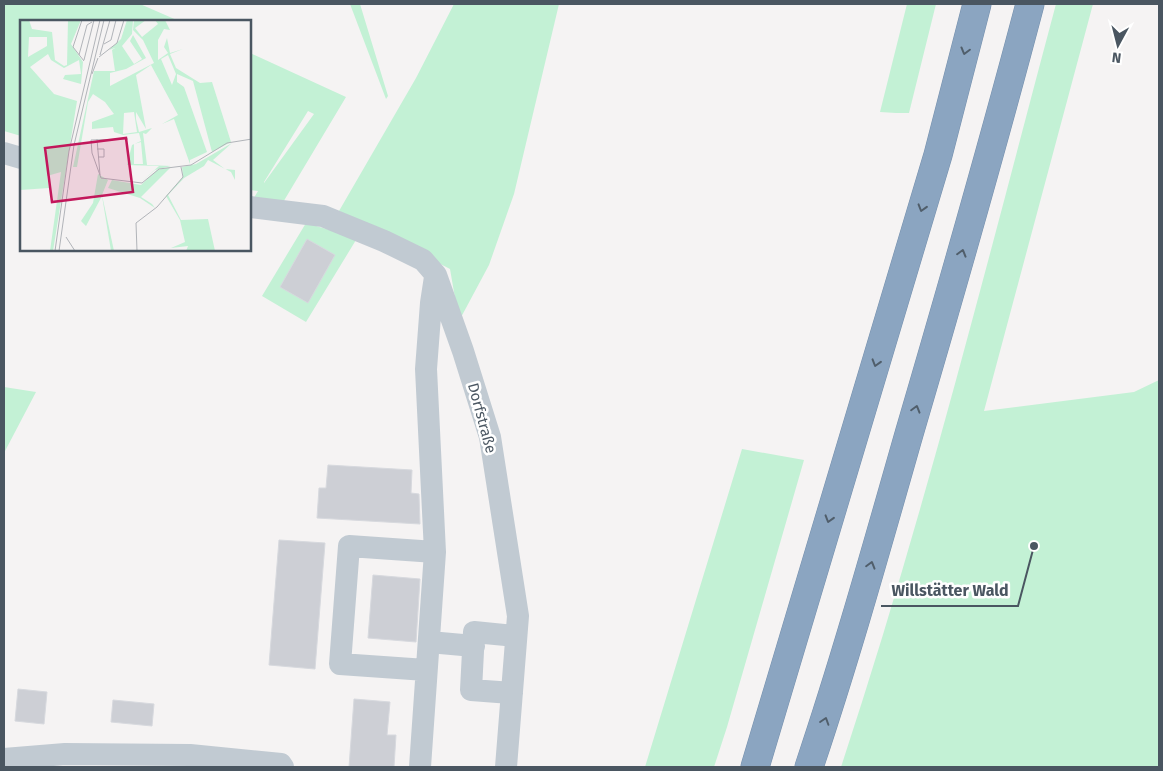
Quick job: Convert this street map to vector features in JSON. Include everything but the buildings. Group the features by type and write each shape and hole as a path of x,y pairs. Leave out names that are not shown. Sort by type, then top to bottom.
{"highway":[{"path":"755,767 938,155 977,4"},
{"path":"809,767 835,691 1008,89 1030,4"}],"street":[{"path":"4,153 20,158"},
{"name":"Dorfstraße","path":"251,207 323,216 384,241 423,260 436,275 463,351 490,437 518,616 506,767"},
{"path":"420,767 435,552 426,369 431,303 436,275"},
{"path":"426,670 340,664 349,546 435,552"},
{"path":"512,694 471,690 474,632 516,636"},
{"path":"429,642 474,646"},
{"path":"4,759 65,754 190,755 282,764 283,767"}],"green space":[{"path":"4,4 140,4 177,20 20,20 20,136 4,131"},
{"path":"350,4 360,4 388,96 386,99"},
{"path":"454,4 559,4 514,194 489,265 459,321 450,269 339,211 416,78"},
{"path":"907,4 936,4 909,113 880,112"},
{"path":"1056,4 1093,4 984,411 1134,392 1159,380 1159,767 841,767 928,483"},
{"path":"251,53 346,97 282,204 252,201 258,191 251,190","holes":["308,111 314,114 264,183"]},
{"path":"306,223 356,240 306,322 262,296"},
{"path":"4,387 36,392 4,453"},
{"path":"742,449 804,460 727,727 714,767 645,767"}],"place":[{"name":"Willstätter Wald","path":"1034,546"}]}
